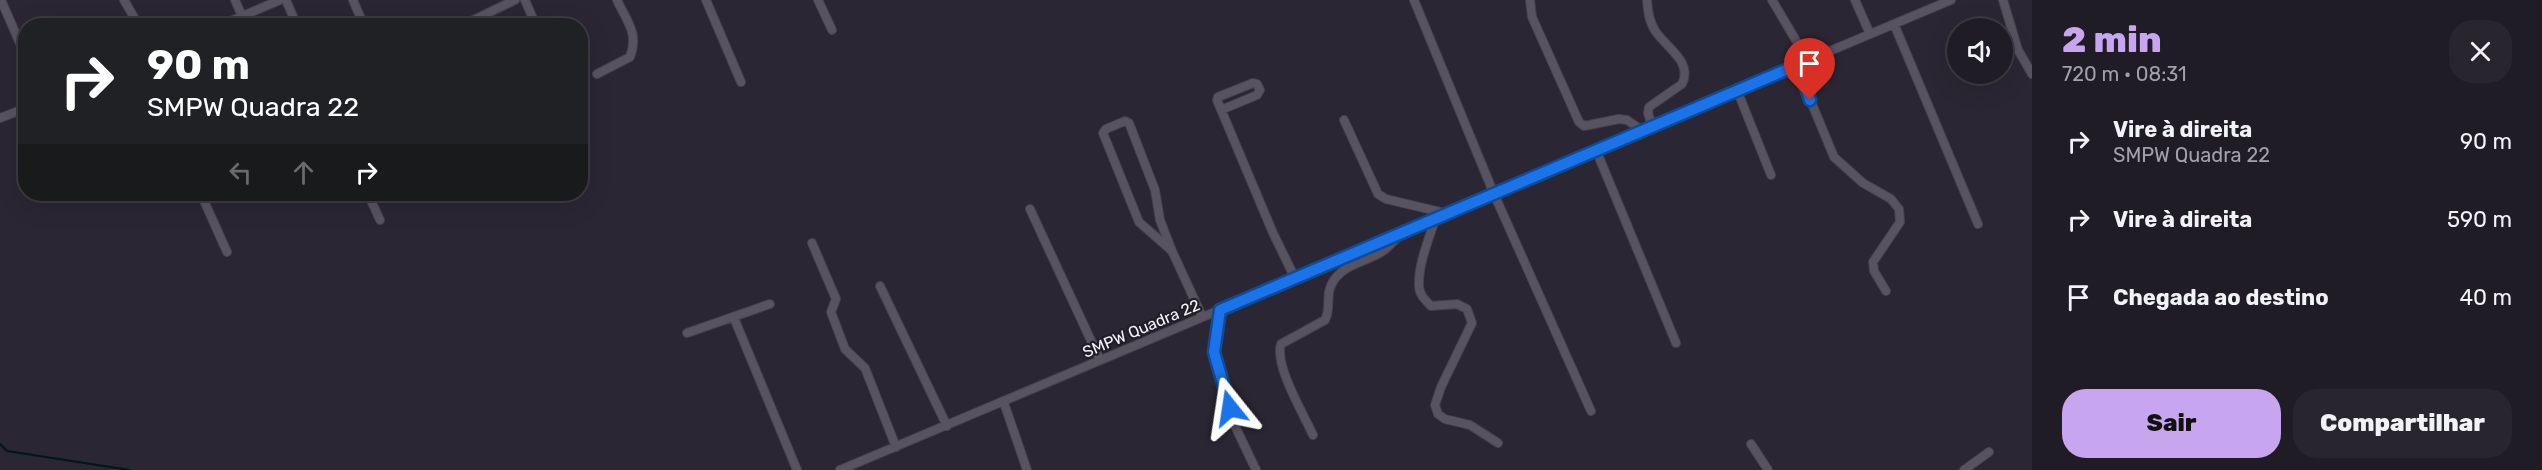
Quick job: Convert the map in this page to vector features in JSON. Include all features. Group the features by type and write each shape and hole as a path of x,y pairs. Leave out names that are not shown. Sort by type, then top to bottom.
{"street":[{"path":"1,0 18,39"},
{"path":"124,0 134,18"},
{"path":"235,0 242,16"},
{"path":"237,18 280,0"},
{"path":"286,0 292,18"},
{"path":"353,0 361,18"},
{"path":"478,18 515,0"},
{"path":"525,0 533,18"},
{"path":"597,74 630,57 634,47 635,38 617,0"},
{"path":"706,0 741,82"},
{"path":"818,0 832,30"},
{"path":"1414,0 1494,194 1591,411"},
{"path":"1530,0 1532,17 1579,122 1584,126 1623,119 1642,130"},
{"path":"1647,0 1653,26 1680,58 1685,72 1682,84 1649,107 1652,126"},
{"path":"1772,0 1800,49 1817,56"},
{"path":"1855,0 1870,34"},
{"name":"SMPW Quadra 22","path":"840,470 1004,403 1202,316 1402,233 1436,216 1494,194 1950,0"},
{"path":"2003,0 2018,50 2032,74"},
{"path":"1894,24 1978,224"},
{"path":"1807,61 1807,92 1834,157 1863,183 1891,199 1899,209 1900,222 1873,262 1874,271 1886,291"},
{"path":"1221,110 1257,95 1260,90 1257,84 1253,83 1218,97 1217,100 1221,110 1273,233 1295,278"},
{"path":"1737,90 1771,174"},
{"path":"1226,94 1232,106"},
{"path":"0,118 18,111"},
{"path":"1344,120 1378,194 1386,200 1445,213"},
{"path":"1172,251 1139,222 1103,133 1106,129 1125,121 1129,123 1155,190 1160,220 1202,316"},
{"path":"1596,150 1676,343"},
{"path":"204,201 227,252"},
{"path":"372,201 380,220"},
{"path":"1030,209 1100,360"},
{"path":"1436,216 1422,266 1419,287 1422,297 1431,306 1457,304 1467,309 1472,323 1441,387 1435,405 1438,414 1445,419 1470,425 1498,443"},
{"path":"1313,435 1285,375 1279,349 1281,344 1324,320 1327,316 1328,291 1335,278 1347,268 1383,251 1402,233"},
{"path":"812,243 836,299 831,312 845,349 865,368 896,447"},
{"path":"880,286 946,426"},
{"path":"687,333 770,304"},
{"path":"1220,310 1214,352 1235,426 1256,470"},
{"path":"734,318 797,470"},
{"path":"1004,403 1028,470"},
{"path":"1752,444 1768,470"},
{"path":"1964,470 1989,452"}],"waterway":[{"path":"0,444 7,451 130,470"}],"route":[{"path":"1230,408 1214,352 1220,310 1807,61 1805,85 1810,100"}]}
